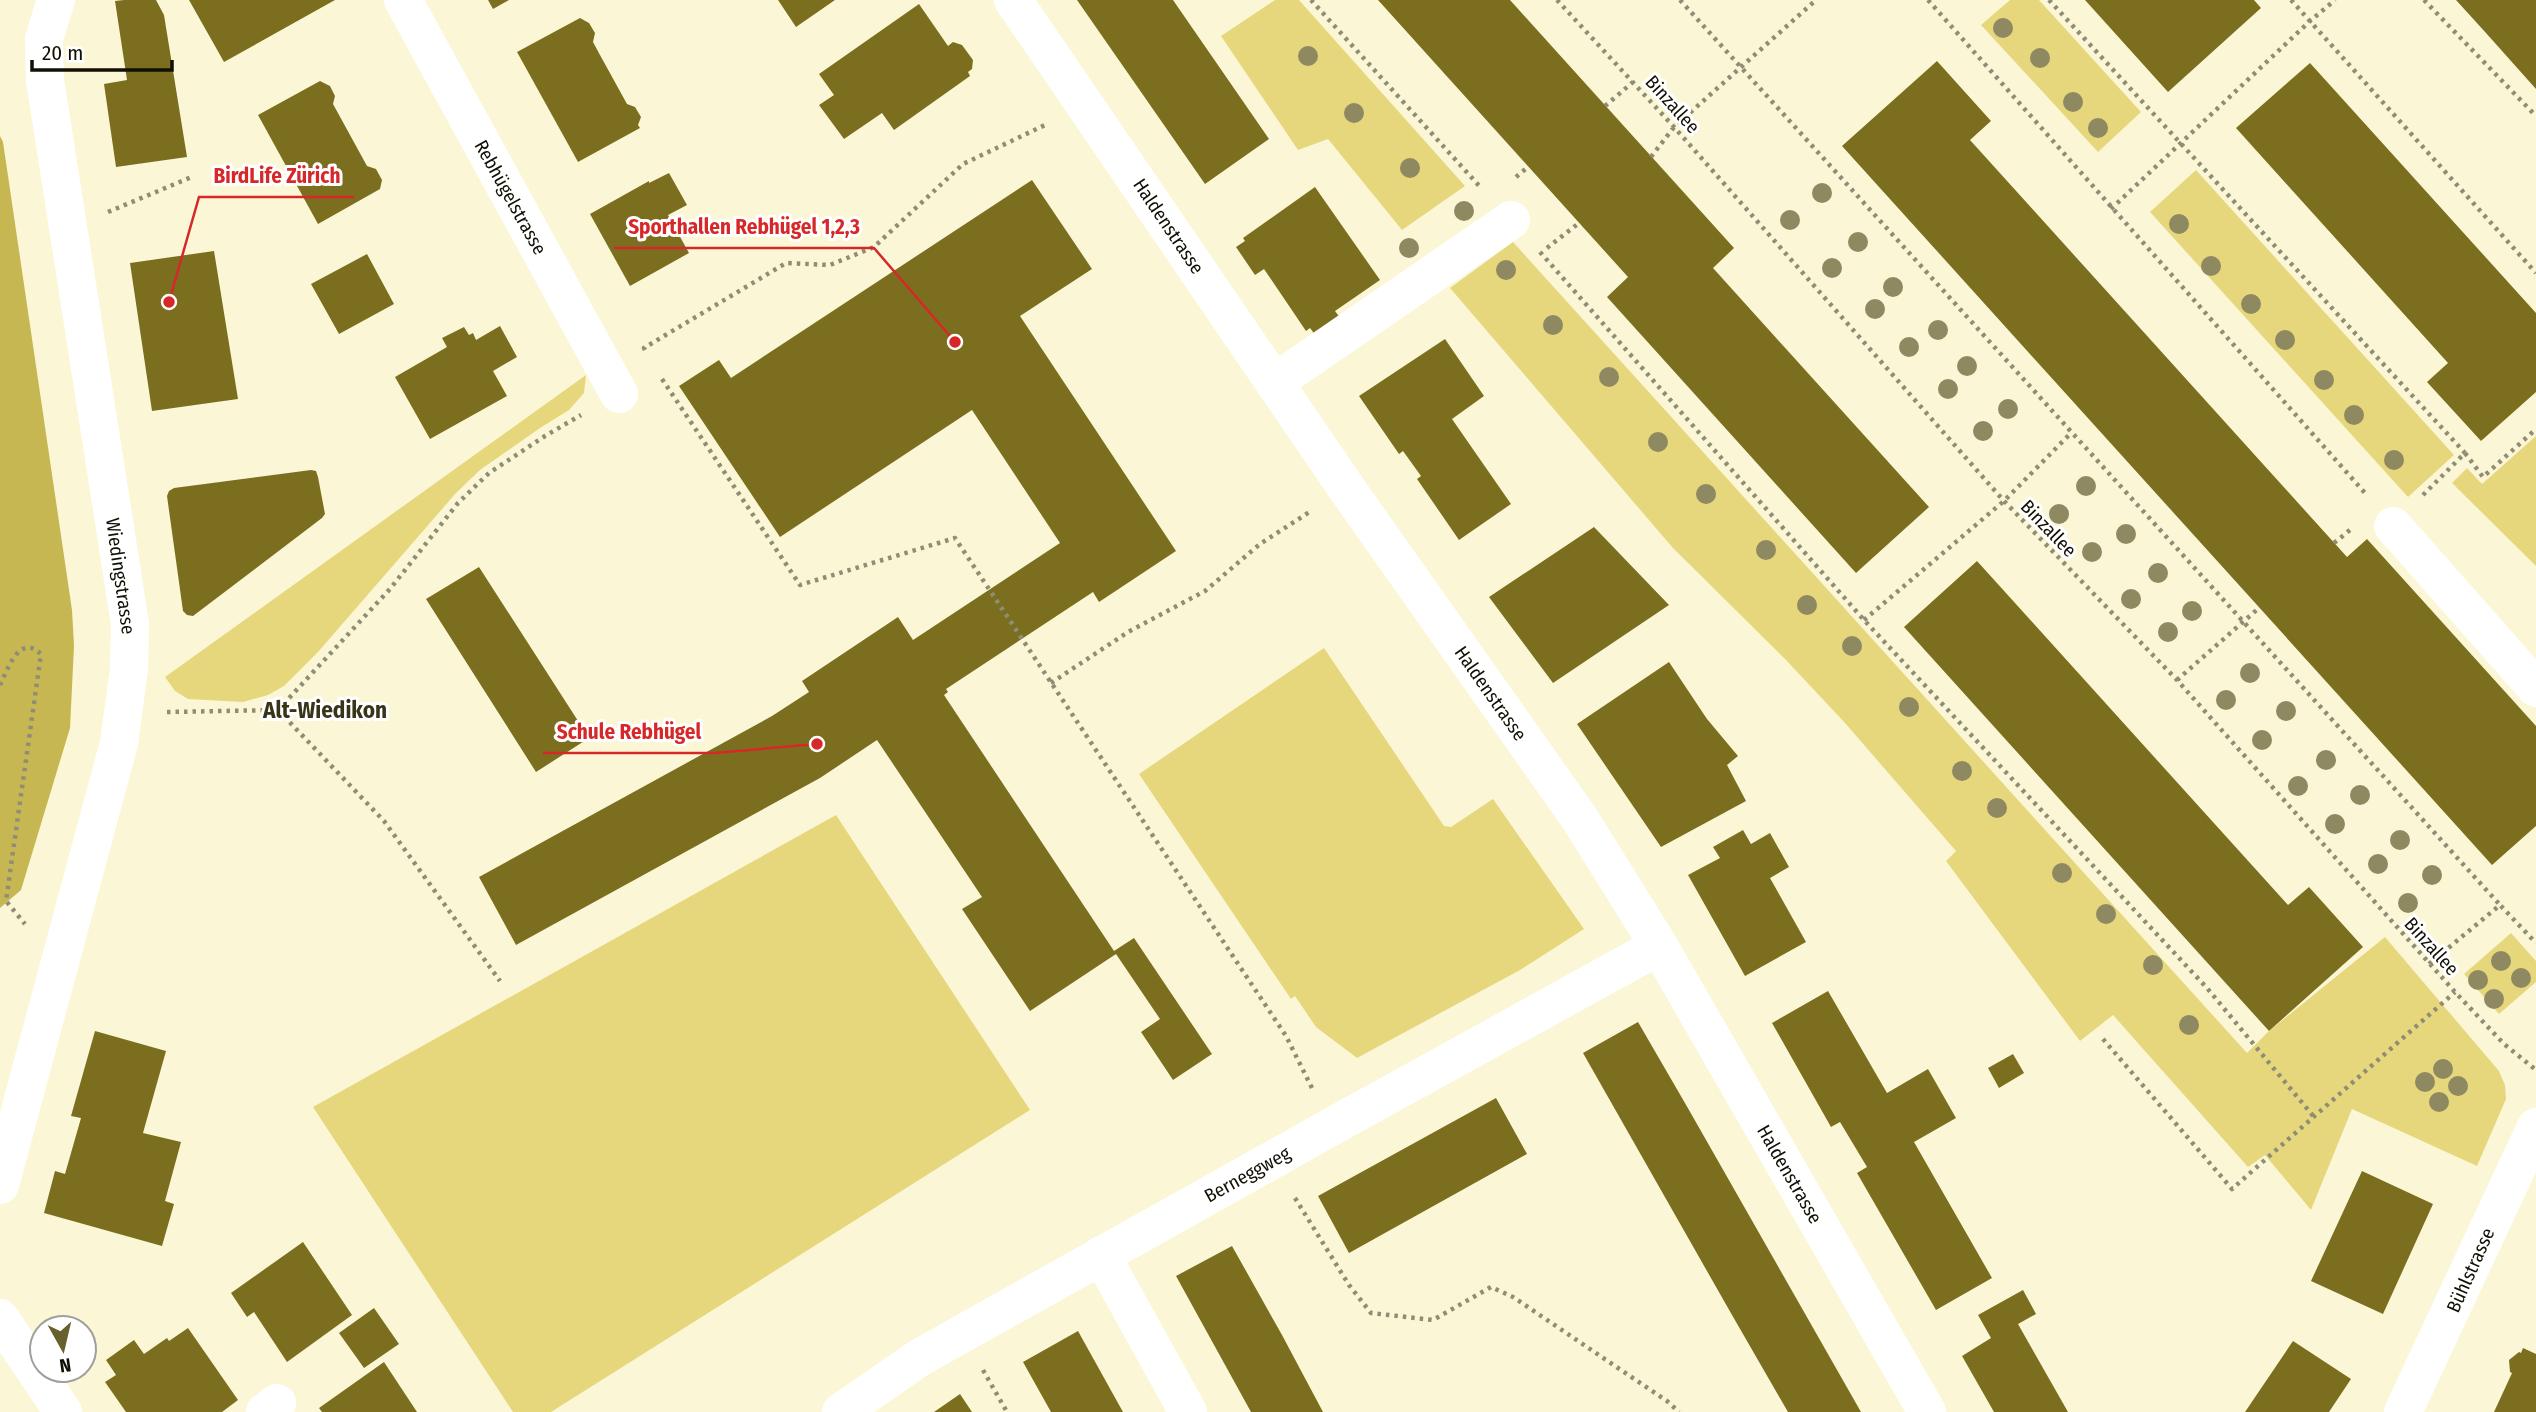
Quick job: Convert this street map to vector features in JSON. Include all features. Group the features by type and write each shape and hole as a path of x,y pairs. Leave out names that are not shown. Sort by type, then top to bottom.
{"street":[{"name":"Wiedingstrasse","path":"0,1185 119,743 130,669 130,624 45,80 44,39 56,0"},
{"name":"Rebhügelstrasse","path":"403,0 619,394"},
{"name":"Haldenstrasse","path":"1013,0 1347,489 1580,819 1659,946 1927,1412"},
{"path":"1275,382 1500,208"},
{"path":"2393,526 2536,688"},
{"name":"Berneggweg","path":"841,1412 919,1358 1659,946"},
{"name":"Bühlstrasse","path":"2403,1412 2536,1127"},
{"path":"1101,1255 1188,1412"},
{"path":"0,1318 63,1412"}],"path":[{"path":"1311,0 1500,208"},
{"name":"Binzallee","path":"1557,0 1674,127 2004,501 2177,681 2455,992 2504,1044 2534,1067"},
{"path":"1680,0 2536,943"},
{"path":"1651,157 1674,127 1816,0"},
{"path":"1928,0 2393,526 2465,453"},
{"path":"2049,0 2465,453 2483,477 2536,429"},
{"path":"2291,0 2536,273"},
{"path":"2111,209 2335,0"},
{"path":"2424,0 2536,116"},
{"path":"1605,106 1633,82"},
{"path":"1046,124 963,164 874,247 830,265 786,263 644,348 800,586 955,538 1286,1036 1315,1094"},
{"path":"104,214 194,176"},
{"path":"1557,240 1579,223"},
{"path":"1541,253 1864,620 2207,988 2314,1117"},
{"path":"160,712 278,710 390,589 458,503 489,473 656,369"},
{"path":"1864,620 2004,501 2071,433"},
{"path":"1051,683 1128,632 1205,591 1261,544 1347,489"},
{"path":"2177,681 2260,607"},
{"path":"0,685 19,650 27,646 41,654 6,901 27,927"},
{"path":"278,710 384,821 500,981"},
{"path":"2429,964 2500,905"},
{"path":"2103,1039 2232,1189 2455,992"},
{"path":"1292,1194 1349,1285 1371,1313 1433,1320 1491,1287 1513,1297 1667,1401 1679,1412"},
{"path":"980,1366 1007,1412"}],"shaded area":[{"path":"1275,0 1299,0 1465,186 1402,230 1328,139 1298,150 1221,36"},
{"path":"2010,0 2039,0 2141,112 2098,152 1981,25"},
{"path":"0,136 72,610 74,646 70,728 21,890 0,908"},
{"path":"2196,170 2454,455 2408,497 2150,212"},
{"path":"1513,242 2247,1053 2269,1031 2385,937 2499,1071 2505,1085 2506,1099 2477,1166 2352,1109 2311,1210 2265,1155 2248,1167 2113,1015 2080,1041 1946,861 1956,851 1845,723 1673,548 1450,288"},
{"path":"586,375 584,393 569,410 480,470 456,493 318,652 284,686 268,695 243,702 188,699 175,691 165,677"},
{"path":"2536,436 2536,566 2452,483 2467,468 2482,484"},
{"path":"1324,648 1444,826 1451,827 1493,799 1584,929 1520,970 1357,1058 1316,1027 1295,996 1291,999 1139,774"},
{"path":"836,815 1030,1110 551,1412 513,1412 313,1107"},
{"path":"2511,933 2536,961 2536,982 2499,1014 2464,974"}],"building":[{"path":"156,0 164,15 187,157 116,167 104,84 127,80 115,1"},
{"path":"189,0 335,0 224,62"},
{"path":"488,0 509,0 493,9"},
{"path":"778,0 835,0 796,27"},
{"path":"1077,0 1173,0 1269,139 1205,184"},
{"path":"1378,0 1510,0 1734,248 1713,268 1929,507 1856,573 1607,297 1628,277"},
{"path":"2085,0 2254,0 2261,8 2168,92"},
{"path":"2456,0 2536,0 2536,89 2486,33"},
{"path":"919,4 948,46 953,42 962,45 973,60 972,69 968,72 970,76 894,130 882,113 844,139 819,105 834,95 819,74"},
{"path":"580,18 589,23 595,33 593,42 627,104 635,107 641,117 638,125 640,128 578,162 517,52"},
{"path":"1937,61 1991,121 1970,140 2347,557 2367,539 2536,726 2536,826 2492,865 1842,146"},
{"path":"2310,63 2536,313 2536,392 2481,441 2427,382 2448,363 2236,128"},
{"path":"320,81 330,86 335,96 333,104 367,166 376,169 382,180 380,189 318,224 258,115"},
{"path":"669,173 687,205 668,215 689,253 630,286 590,214 649,181"},
{"path":"1032,180 1092,269 1020,316 1176,551 1099,602 1093,592 946,689 948,692 944,695 1114,951 1134,938 1212,1054 1173,1080 1141,1032 1160,1019 1116,954 1030,1011 962,909 982,897 877,740 820,778 516,945 479,877 772,716 809,692 802,681 898,617 913,640 1060,543 972,410 780,537 679,386 719,360 731,378"},
{"path":"1315,187 1380,280 1335,311 1341,319 1316,336 1310,328 1306,331 1264,269 1255,275 1236,247 1245,241 1243,238"},
{"path":"214,251 238,399 152,411 130,263"},
{"path":"367,254 394,304 339,334 311,284"},
{"path":"500,326 517,357 493,371 507,396 430,439 395,377 447,347 442,338 464,327 469,335 473,333 476,340"},
{"path":"1445,339 1484,396 1452,419 1511,504 1459,540 1417,479 1421,476 1403,451 1399,454 1359,396"},
{"path":"316,471 318,477 325,514 322,518 193,616 187,615 183,611 167,496 169,491 174,488"},
{"path":"1594,527 1669,605 1553,683 1489,597"},
{"path":"1977,561 2288,905 2309,887 2363,947 2269,1031 1904,627"},
{"path":"479,567 589,738 536,772 426,599"},
{"path":"1669,662 1707,719 1738,756 1727,765 1746,801 1661,847 1577,724"},
{"path":"1743,830 1751,844 1770,833 1789,867 1770,878 1806,942 1745,976 1688,875 1720,858 1713,847"},
{"path":"1828,991 1887,1093 1928,1069 1956,1118 1914,1142 1992,1278 1936,1310 1857,1173 1867,1167 1840,1122 1831,1127 1772,1023"},
{"path":"1638,1022 1861,1412 1788,1412 1732,1315 1583,1053"},
{"path":"95,1031 166,1051 143,1133 181,1142 165,1201 174,1204 162,1246 44,1213 55,1171 65,1174 81,1118 71,1116"},
{"path":"2013,1054 2024,1073 1999,1088 1988,1068"},
{"path":"1496,1098 1527,1154 1349,1253 1318,1196"},
{"path":"2362,1171 2433,1204 2383,1314 2311,1281"},
{"path":"303,1242 352,1315 287,1362 254,1312 247,1317 231,1293"},
{"path":"1232,1246 1323,1412 1251,1412 1176,1276"},
{"path":"2023,1290 2036,1314 2018,1324 2068,1412 1994,1412 1962,1356 1991,1338 1978,1315"},
{"path":"374,1308 399,1344 364,1368 339,1333"},
{"path":"188,1328 238,1400 222,1412 126,1412 105,1382 116,1375 106,1360 134,1340 144,1354"},
{"path":"1078,1331 1123,1412 1051,1412 1023,1362"},
{"path":"2293,1341 2351,1379 2329,1412 2245,1412"},
{"path":"2523,1348 2536,1354 2536,1412 2494,1412 2512,1373 2509,1360 2521,1353"},
{"path":"384,1362 417,1412 322,1412 319,1408"},
{"path":"960,1394 972,1412 934,1412"}],"place":[{"name":"BirdLife Zürich","path":"169,302"},
{"name":"Sporthallen Rebhügel 1,2,3","path":"955,342"},
{"name":"Schule Rebhügel","path":"817,744"}],"district":[{"name":"Alt-Wiedikon","path":"325,710"}]}
